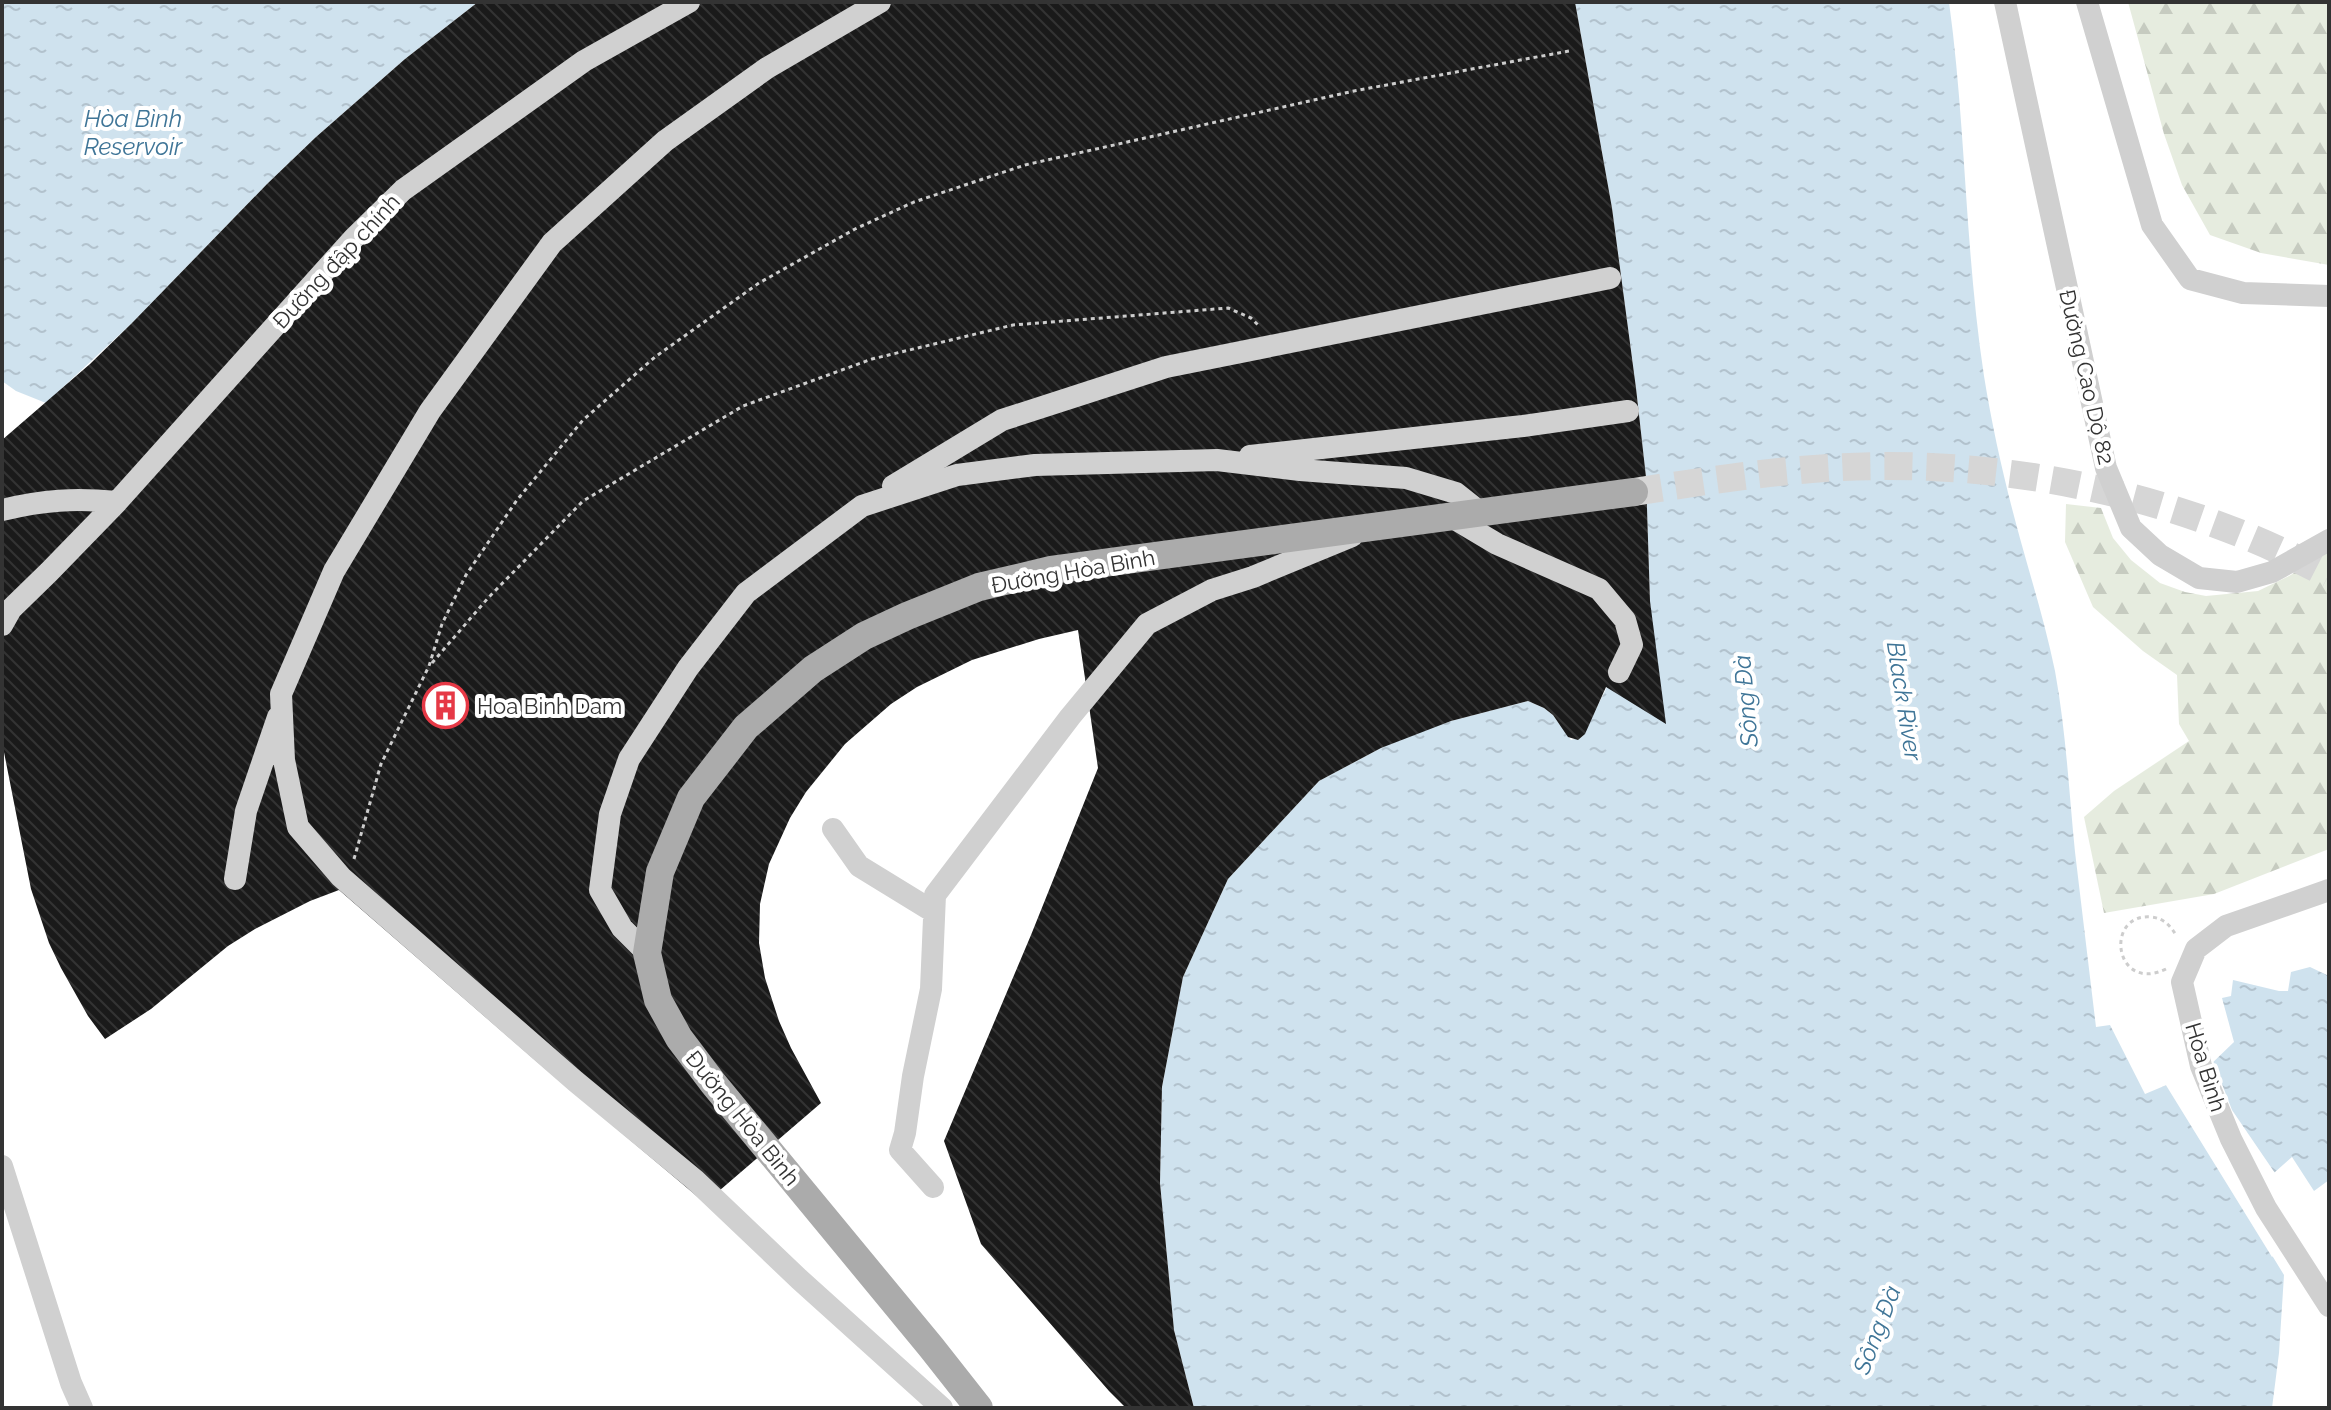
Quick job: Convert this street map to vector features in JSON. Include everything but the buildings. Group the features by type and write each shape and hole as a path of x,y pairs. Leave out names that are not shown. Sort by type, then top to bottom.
{"main road":[{"name":"Đường Hòa Bình","path":"979,1408 713,1083 679,1038 658,1000 647,953 660,872 691,798 746,727 813,669 864,636 979,587 1051,570 1634,492"}],"street":[{"name":"Đường đập chính","path":"5,612 117,502 354,238 403,190 584,61 689,2"},
{"path":"880,2 767,68 665,141 552,243 430,411 334,571 281,694 284,760 298,827 348,882 575,1081 695,1180 942,1408"},
{"name":"Đường Cao Dộ 82","path":"2005,2 2106,468 2131,528 2160,555 2199,578 2237,582 2272,572 2329,540"},
{"path":"2087,2 2152,225 2190,279 2243,293 2329,296"},
{"path":"647,953 622,928 600,890 610,814 629,759 688,668 746,593 862,506 1002,420 1166,367 1610,278"},
{"path":"862,506 957,475 1035,465 1217,460 1523,426 1628,411"},
{"path":"1217,460 1406,478 1456,493 1480,512"},
{"path":"2,510 36,502 78,498 117,502"},
{"path":"1450,516 1497,544 1599,589 1625,620 1632,645 1619,672"},
{"path":"933,1187 900,1150 931,989 935,895 1070,717 1147,624 1212,590 1253,577 1371,527"},
{"path":"235,879 246,811 282,709"},
{"path":"833,829 859,866 934,912"},
{"path":"2174,976 2196,949 2226,926 2329,890"},
{"name":"Hòa Bình","path":"2174,976 2201,1066 2248,1174 2329,1306"},
{"path":"2,1166 71,1383 82,1408"}],"path":[{"path":"348,882 381,764 429,666 442,624 466,575 517,500 583,420 655,357 759,283 855,229 914,202 1025,165 1354,91 1569,51"},
{"path":"429,666 488,598 583,501 743,406 872,359 1013,325 1228,308 1251,318 1276,345"},
{"path":"2174,976 2138,972 2124,960 2120,941 2129,924 2146,916 2164,921 2176,935"}],"green space":[{"path":"2128,2 2329,2 2329,265 2261,253 2210,235 2182,185 2164,134"},
{"path":"2066,504 2101,508 2113,538 2131,560 2160,583 2206,596 2258,591 2329,552 2329,849 2214,894 2104,913 2084,817 2114,791 2189,741 2179,724 2177,675 2143,651 2093,607 2065,542"}],"water":[{"name":"Hòa Bình Reservoir","path":"2,2 478,2 405,59 316,137 132,323 46,403 16,391 2,381"},
{"path":"1575,2 1949,2 1984,376 2005,481 2055,671 2096,1027 2110,1025 2145,1094 2207,1068 2234,1042 2222,998 2231,996 2233,980 2288,991 2291,972 2310,967 2329,976 2329,1180 2314,1191 2292,1157 2240,1203 2284,1275 2272,1408 1194,1408 1174,1330 1160,1183 1162,1087 1183,977 1228,879 1319,781 1413,734 1528,701 1553,715 1571,740 1582,737 1650,601 1646,477 1636,388 1612,208"}],"pier":[{"path":"2212,1058 2232,1110 2277,1176 2245,1204 2275,1254 2272,1257 2164,1082 2205,1065"}],"tunnel":[{"path":"1634,492 1823,468 1887,466 2001,473 2058,481 2170,508 2277,549 2329,575"}],"place":[{"name":"Hoa Binh Dam","path":"446,706"}],"water label":[{"name":"Sông Đà","path":"1746,701"},
{"name":"Black River","path":"1904,701"},
{"name":"Sông Đà","path":"1877,1330"}]}
